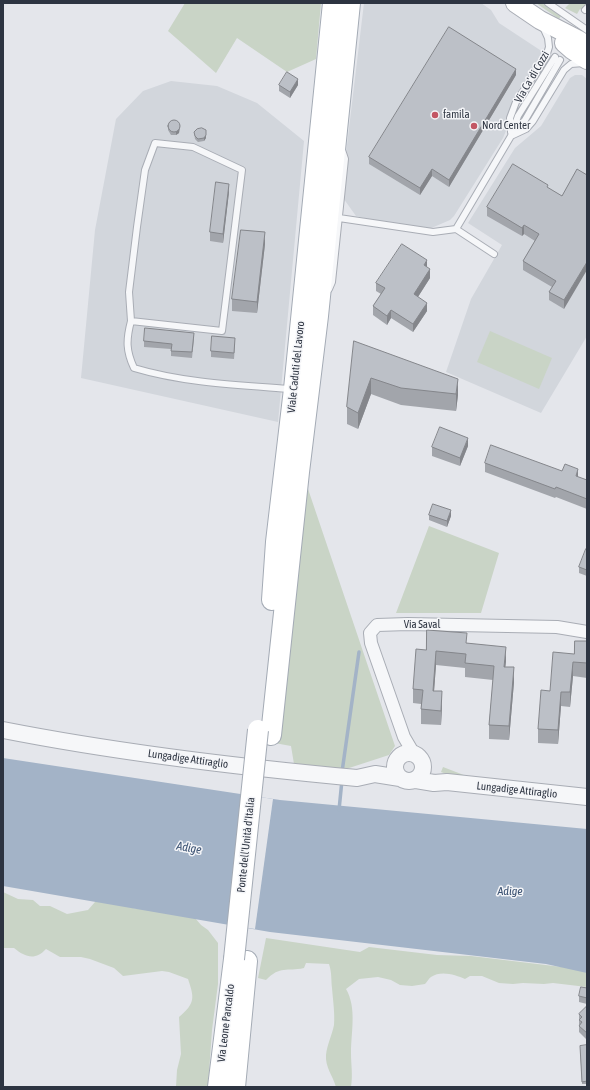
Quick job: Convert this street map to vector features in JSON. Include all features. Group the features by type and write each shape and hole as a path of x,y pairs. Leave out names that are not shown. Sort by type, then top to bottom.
{"main road":[{"name":"Viale Caduti del Lavoro","path":"264,732 276,542 294,389 333,3"},
{"name":"Via Ca' di Cozzi","path":"515,3 540,20 587,62"},
{"name":"Viale Caduti del Lavoro","path":"264,732 298,480 318,316 336,132 351,7"},
{"name":"Via Ca' di Cozzi","path":"540,20 585,39"},
{"name":"Ponte dell'Unità d'Italia","path":"241,960 264,732"},
{"name":"Via Leone Pancaldo","path":"218,1087 241,960"},
{"name":"Via Leone Pancaldo","path":"236,1087 241,960"}],"street":[{"name":"Via Saval","path":"404,757 404,738 371,643 370,633 377,625 408,624 556,627 587,632"},
{"name":"Lungadige Attiraglio","path":"3,730 37,737 172,757 356,778 375,774 404,757 420,759 420,774"},
{"path":"400,778 395,770 404,757"},
{"name":"Lungadige Attiraglio","path":"375,774 400,778 408,782 420,774 437,775 447,782 587,797"}],"lane":[{"path":"548,3 560,11 585,39"},
{"path":"560,11 585,39"},
{"name":"Via Ca' di Cozzi","path":"511,136 510,118 516,102 546,57 549,47 548,38 540,20"},
{"name":"Via Ca' di Cozzi","path":"456,229 511,136 518,116 558,58"},
{"name":"Via Ca' di Cozzi","path":"511,136 526,129 533,121 564,70 571,64 587,62"},
{"name":"Viale Caduti del Lavoro","path":"318,316 332,282 340,218 345,159 336,132"},
{"path":"131,322 222,331 242,170 193,147 156,143 145,170 129,292 131,322 127,337 128,355 134,368 148,373 211,383 294,389"},
{"path":"340,218 433,232 456,229 494,254"}],"shaded area":[{"path":"364,3 481,3 491,10 499,23 543,52 543,55 512,108 510,121 503,138 454,216 450,220 429,229 394,225 356,216 341,195"},
{"path":"575,75 582,75 587,79 587,336 541,413 446,372 471,299 502,245 468,223 515,148 541,126 570,78"},
{"path":"171,81 217,86 257,103 304,141 278,422 81,378 95,230 116,119 143,91"}],"green space":[{"path":"185,3 321,3 316,59 287,72 237,38 216,73 168,31"},
{"path":"536,3 542,3 561,16 559,19"},
{"path":"570,3 587,3 587,5 583,11 580,9 577,14 565,8"},
{"path":"490,331 552,358 539,389 477,362"},
{"path":"307,486 395,746 389,755 346,769 294,764 291,746 269,742"},
{"path":"429,526 499,553 481,613 396,613"},
{"path":"443,767 469,777 449,775 441,772"},
{"path":"3,892 18,899 33,900 40,906 50,906 67,914 88,910 95,902 102,900 137,909 151,905 189,911 201,925 208,930 218,943 218,984 212,1030 208,1087 176,1087 177,1070 181,1054 179,1017 185,1012 192,1000 192,991 188,979 162,971 123,976 114,968 90,959 81,957 60,957 46,949 38,955 30,956 22,954 14,948 3,948"},
{"path":"266,938 360,952 369,947 437,955 471,956 587,970 587,987 553,983 499,983 482,976 470,976 465,979 444,974 431,977 425,984 412,986 400,985 391,980 378,977 359,979 346,989 351,1004 353,1020 351,1087 336,1087 326,1059 334,1025 331,973 329,964 306,963 304,968 276,972 266,980 258,978"}],"water":[{"name":"Adige","path":"3,758 280,800 587,829 587,973 546,964 270,932 3,886"}],"pier":[{"path":"247,795 273,799 255,929 231,925"}],"building":[{"name":"famila","path":"449,27 516,69 449,180 432,169 420,188 369,157"},
{"path":"287,72 298,79 290,92 279,85"},
{"path":"174,120 178,122 180,126 178,130 174,132 170,130 168,126 170,122"},
{"path":"202,128 206,130 206,135 204,138 198,139 194,132 197,129"},
{"path":"513,164 548,185 547,187 562,196 577,169 587,175 587,262 564,300 549,292 556,281 523,261 539,234 524,225 522,228 487,207"},
{"path":"216,182 229,184 223,234 210,232"},
{"path":"241,230 265,232 257,302 232,299"},
{"path":"402,244 427,260 424,265 430,269 414,294 427,303 413,324 391,310 387,316 373,306 385,288 376,283"},
{"path":"145,328 194,333 192,352 171,351 172,344 144,341"},
{"path":"212,336 235,338 234,353 211,351"},
{"path":"354,341 458,379 456,394 401,388 371,378 358,413 347,407"},
{"path":"440,427 468,438 460,458 432,447"},
{"path":"491,445 562,471 565,464 578,469 576,476 587,480 587,499 556,487 555,489 485,463"},
{"path":"433,504 451,510 447,521 429,515"},
{"path":"586,549 587,550 587,570 579,567"},
{"path":"427,630 467,633 466,643 506,647 504,667 514,667 509,726 489,725 494,666 465,663 466,654 436,651 433,691 442,691 441,711 421,709 423,690 413,689 416,649 426,650"},
{"path":"575,641 587,641 587,663 573,662 570,692 561,692 558,730 538,729 541,690 550,691 553,652 574,654"},
{"path":"581,987 587,988 587,998 579,996"},
{"path":"587,1006 587,1033 579,1026 582,1022 579,1020 582,1017 579,1014"},
{"path":"587,1045 587,1081 582,1082 580,1046"}],"waterway":[{"path":"342,772 359,652"},
{"path":"339,810 342,780"}],"place":[{"name":"famila","path":"435,115"},
{"name":"Nord Center","path":"474,126"}]}
